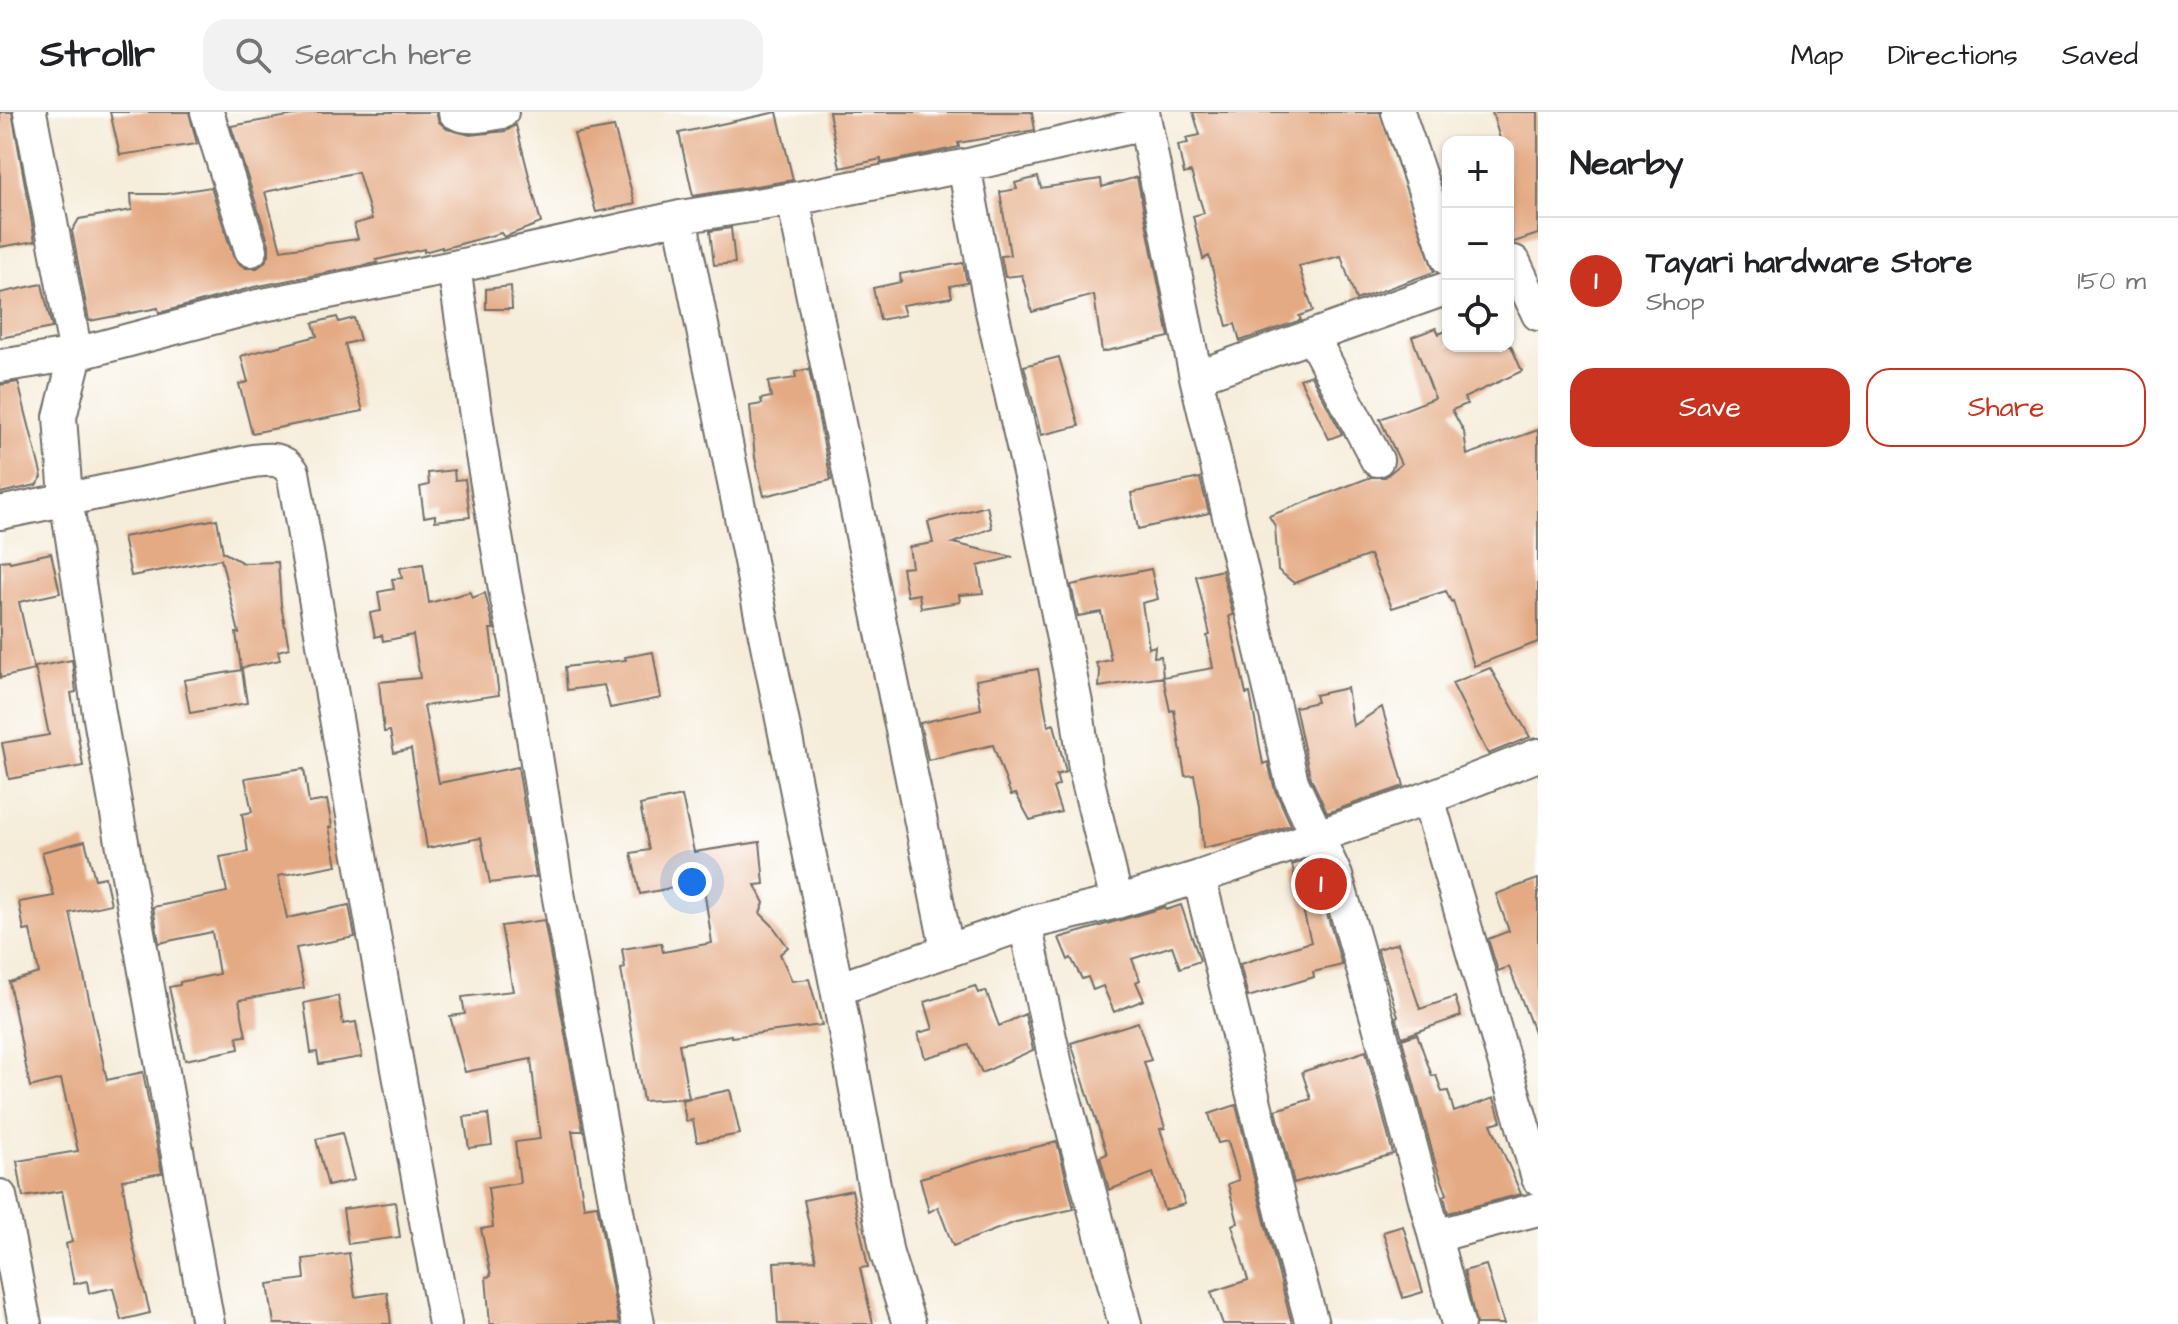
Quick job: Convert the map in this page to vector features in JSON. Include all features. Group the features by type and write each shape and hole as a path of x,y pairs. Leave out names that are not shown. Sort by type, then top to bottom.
{"street":[{"path":"30,112 76,354 60,417 66,498 99,713 208,1324"},
{"path":"207,112 251,250"},
{"path":"455,112 479,116 502,112"},
{"path":"1398,112 1442,241"},
{"path":"0,366 76,354 258,306 680,217 964,166 1143,118 1196,377 1292,782 1336,876 1458,1324"},
{"path":"964,166 1073,689 1085,769 1117,902"},
{"path":"793,199 947,949"},
{"path":"680,217 837,989 887,1254 909,1324"},
{"path":"1520,259 1538,314"},
{"path":"454,267 503,580 523,674 556,882 638,1324"},
{"path":"1196,377 1442,290"},
{"path":"1312,336 1377,460"},
{"path":"0,513 276,459 286,463 293,472 445,1324"},
{"path":"837,989 1025,924 1117,902 1199,877 1428,798 1538,755"},
{"path":"1428,798 1538,1178"},
{"path":"1199,877 1312,1324"},
{"path":"1025,924 1058,1074 1125,1324"},
{"path":"0,1196 25,1324"},
{"path":"1435,1236 1538,1209"}],"building":[{"path":"0,112 12,112 35,241 0,247"},
{"path":"110,112 189,112 197,144 120,155"},
{"path":"312,112 436,112 439,122 447,129 470,135 506,131 516,125 541,223 504,237 501,233 442,249 424,252 424,249 376,260 377,263 254,287 159,313 158,308 89,321 72,231 79,219 132,210 131,194 166,194 211,187 233,256 246,268 257,268 264,263 269,255 269,244 231,126","holes":["358,172 372,219 354,224 358,239 281,250 265,192"]},
{"path":"777,112 793,180 693,196 679,133"},
{"path":"829,112 1032,112 1035,130 958,143 959,147 912,157 881,163 881,159 840,168"},
{"path":"1193,112 1380,112 1434,272 1356,300 1341,256 1299,266 1313,311 1299,316 1301,320 1240,341 1235,324 1227,326 1209,256 1203,259 1193,216 1204,213 1191,172 1184,174 1178,145 1188,143 1186,138 1200,135"},
{"path":"1492,112 1538,112 1538,234 1514,242 1514,136 1499,136"},
{"path":"614,127 635,204 596,212 574,134"},
{"path":"1038,177 1041,188 1101,179 1102,187 1137,177 1169,337 1102,352 1094,295 1032,312 1022,275 1005,277 1001,256 1010,255 1000,192 1017,189 1015,183"},
{"path":"731,228 735,263 714,265 710,231"},
{"path":"963,263 967,283 950,286 952,297 902,305 905,315 880,320 873,288 901,282 900,274"},
{"path":"42,284 52,328 0,338 0,293"},
{"path":"511,286 512,309 486,309 486,289"},
{"path":"337,317 339,322 354,318 360,340 345,344 363,411 252,433 239,384 248,382 241,356 317,336 313,323"},
{"path":"1436,328 1439,334 1442,333 1442,352 1514,352 1522,371 1464,398 1467,404 1452,410 1464,432 1467,455 1538,430 1538,642 1474,666 1453,601 1446,591 1392,608 1370,555 1294,583 1278,570 1275,526 1269,516 1371,477 1385,477 1401,464 1380,419 1435,398 1412,337"},
{"path":"1059,357 1079,426 1041,435 1024,366"},
{"path":"809,369 831,480 764,496 755,458 750,406 762,404 761,399 771,397 768,382 796,378 795,372"},
{"path":"1311,375 1342,434 1329,439 1300,379"},
{"path":"18,382 42,477 36,485 0,493 0,385"},
{"path":"454,470 455,480 465,479 470,517 435,521 435,515 424,517 420,487 429,485 428,473"},
{"path":"1200,478 1209,513 1138,529 1131,493"},
{"path":"987,506 992,528 953,543 1013,557 978,566 983,593 959,595 960,602 921,608 919,594 907,596 902,568 912,567 909,547 933,543 928,522"},
{"path":"217,519 223,552 243,563 278,562 281,605 289,648 278,651 280,660 241,668 236,633 239,633 221,559 131,576 123,537"},
{"path":"51,553 60,593 19,602 34,670 0,678 0,561 10,562"},
{"path":"423,564 429,603 470,592 472,598 485,593 494,629 490,629 499,695 424,706 439,783 518,767 536,877 490,883 481,838 427,848 411,749 394,753 390,731 384,732 379,682 420,678 413,635 383,641 382,635 375,637 370,613 381,611 378,592 394,589 392,579 402,578 400,568"},
{"path":"1151,569 1158,599 1142,603 1149,648 1155,646 1154,657 1161,656 1163,677 1099,687 1100,672 1096,663 1111,660 1101,612 1078,616 1071,585"},
{"path":"1222,570 1233,615 1229,616 1246,694 1250,693 1263,764 1268,762 1275,790 1291,825 1203,848 1194,775 1185,776 1174,710 1170,711 1163,677 1213,668 1207,636 1210,635 1196,576"},
{"path":"653,652 661,698 610,708 604,685 567,690 565,667 626,660 625,657"},
{"path":"72,660 76,692 71,693 83,766 9,779 2,743 49,735 35,667"},
{"path":"1490,668 1530,737 1488,754 1452,683"},
{"path":"1038,669 1048,726 1054,724 1066,772 1056,775 1059,785 1053,788 1061,812 1030,820 1016,794 1011,795 993,745 928,760 920,723 981,709 976,680"},
{"path":"242,670 247,703 190,713 184,680"},
{"path":"1347,688 1353,726 1382,707 1404,786 1327,813 1310,776 1295,707 1317,702 1315,695"},
{"path":"304,769 309,803 327,800 337,865 278,876 287,918 349,905 355,937 296,948 304,988 239,1000 246,1036 237,1037 239,1049 185,1060 169,987 219,974 212,932 159,943 153,907 227,892 220,857 248,852 242,814 252,812 245,778"},
{"path":"682,796 694,852 760,842 764,884 755,885 764,903 760,913 788,947 780,954 792,981 809,979 822,1025 679,1044 689,1098 643,1101 621,969 625,968 622,949 661,943 663,952 712,943 703,882 640,894 631,853 649,850 640,805"},
{"path":"85,841 95,879 105,877 111,904 70,913 107,1080 143,1072 162,1173 122,1180 133,1245 150,1313 121,1320 113,1288 89,1293 87,1281 74,1284 66,1244 72,1242 62,1191 23,1197 17,1161 78,1151 61,1079 30,1087 9,982 39,973 30,930 24,931 19,902 54,896 42,852"},
{"path":"1307,860 1318,883 1342,965 1313,972 1314,977 1248,997 1240,964 1311,942 1292,865"},
{"path":"1538,879 1536,1037 1509,967 1498,971 1488,939 1509,931 1496,894"},
{"path":"1181,905 1200,961 1180,968 1172,946 1132,959 1140,980 1136,982 1144,1000 1114,1012 1103,986 1093,990 1088,977 1082,979 1071,958 1068,960 1059,938 1165,907 1166,910"},
{"path":"544,920 583,1131 572,1131 584,1207 597,1205 619,1324 490,1324 486,1277 491,1276 481,1229 493,1227 488,1188 520,1183 515,1142 540,1139 531,1059 465,1072 450,1016 465,1014 462,997 513,991 501,926"},
{"path":"1398,943 1420,1009 1455,997 1461,1016 1402,1037 1377,949"},
{"path":"975,986 978,993 986,991 999,1026 1025,1014 1033,1050 982,1073 969,1045 925,1058 918,1033 933,1029 925,1002"},
{"path":"338,996 343,1024 356,1022 362,1057 319,1064 317,1052 311,1053 304,1003"},
{"path":"1138,1022 1151,1060 1144,1062 1165,1128 1160,1129 1185,1204 1164,1210 1153,1173 1109,1190 1100,1157 1107,1154 1071,1043"},
{"path":"1417,1034 1432,1076 1436,1075 1442,1092 1448,1091 1454,1112 1494,1098 1501,1121 1491,1124 1521,1194 1448,1213 1444,1196 1447,1194 1435,1162 1402,1039"},
{"path":"1366,1051 1393,1154 1294,1183 1276,1110 1311,1099 1302,1072"},
{"path":"730,1090 740,1134 697,1142 693,1120 686,1121 682,1100"},
{"path":"1236,1105 1292,1324 1223,1324 1211,1292 1248,1280 1232,1225 1238,1223 1228,1184 1239,1180 1228,1141 1218,1143 1209,1114"},
{"path":"488,1114 492,1145 469,1148 464,1117"},
{"path":"342,1133 354,1180 328,1186 316,1139"},
{"path":"1057,1142 1074,1209 1016,1222 953,1246 938,1207 929,1212 920,1178"},
{"path":"852,1190 868,1267 860,1268 873,1324 778,1324 774,1262 816,1260 804,1200"},
{"path":"395,1202 400,1237 348,1244 343,1209"},
{"path":"1403,1226 1423,1292 1403,1298 1383,1232"},
{"path":"349,1253 355,1297 387,1292 391,1324 274,1324 268,1284 305,1279 303,1259"},
{"path":"1486,1265 1504,1324 1476,1324 1464,1271"}],"place":[{"name":"Tayari hardware Store","path":"1321,884"}]}
